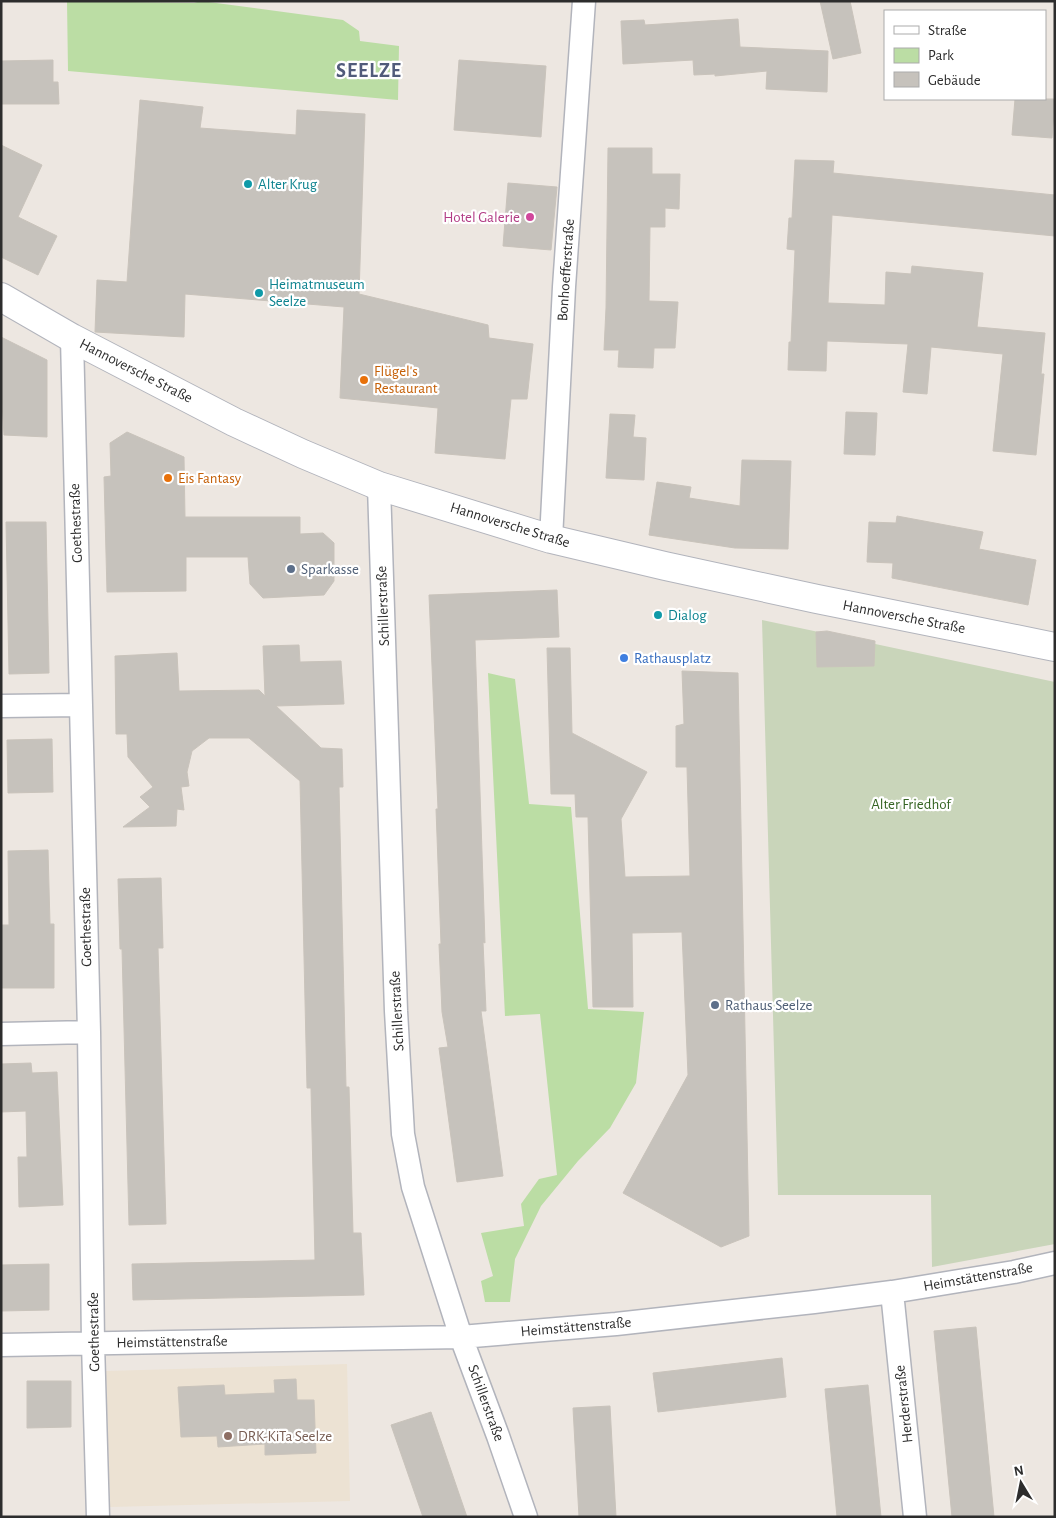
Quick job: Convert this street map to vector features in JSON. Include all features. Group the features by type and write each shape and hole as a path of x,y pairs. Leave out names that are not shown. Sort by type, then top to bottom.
{"street":[{"name":"Bonhoefferstraße","path":"551,539 564,287 584,1"},
{"name":"Hannoversche Straße","path":"1,297 72,338 234,422 379,486 551,539 665,566 817,599 1055,646"},
{"name":"Goethestraße","path":"72,338 89,1032 98,1517"},
{"name":"Schillerstraße","path":"379,486 396,1011 403,1134 414,1187 461,1337 526,1517"},
{"path":"1,706 81,705"},
{"path":"1,1034 89,1032"},
{"name":"Heimstättenstraße","path":"1,1345 461,1337 626,1323 892,1292 1014,1272 1055,1263"},
{"name":"Herderstraße","path":"892,1292 915,1517"}],"shaded area":[{"name":"DRK-KiTa Seelze","path":"347,1364 350,1501 110,1507 106,1371"}],"green space":[{"path":"67,1 194,3 201,1 343,20 359,31 360,41 399,46 398,100 68,71"},
{"name":"Alter Friedhof","path":"762,620 1055,682 1055,1244 932,1267 931,1195 778,1195"},
{"path":"488,673 515,679 529,804 571,807 588,1009 644,1012 636,1083 610,1128 578,1161 541,1206 515,1259 510,1302 485,1302 481,1281 493,1276 481,1233 524,1226 521,1204 539,1179 557,1175 540,1014 505,1016"}],"building":[{"path":"820,1 850,1 861,53 833,59"},
{"path":"738,19 740,47 828,51 827,92 766,89 767,71 715,76 715,74 694,75 693,60 623,64 621,21 644,20 645,25"},
{"path":"53,60 53,82 58,82 59,104 1,104 1,61"},
{"path":"459,60 546,66 541,137 454,130"},
{"path":"1055,99 1052,138 1012,135 1015,100"},
{"name":"Alter Krug","path":"140,100 203,107 200,128 296,135 297,110 365,114 359,294 488,325 489,338 533,344 527,399 511,399 505,459 435,453 438,408 340,398 344,307 185,294 184,337 95,332 97,280 127,282"},
{"path":"1,145 42,165 18,217 57,236 38,275 1,257"},
{"path":"608,148 652,148 652,174 680,174 679,209 665,208 665,227 650,227 649,301 678,302 675,348 654,348 653,368 618,367 619,350 604,350"},
{"path":"795,160 834,161 833,173 1055,195 1055,236 832,215 828,303 885,305 886,272 911,274 912,266 983,273 977,327 1045,333 1041,374 1044,374 1036,455 993,451 1003,354 931,347 927,394 903,392 908,344 827,341 826,371 788,370 795,250 787,249 789,218 792,218"},
{"name":"Hotel Galerie","path":"508,183 557,187 551,250 503,246"},
{"path":"1,337 47,360 47,437 4,435 1,387"},
{"path":"846,412 877,413 875,455 844,454"},
{"path":"610,414 635,415 633,437 646,438 644,480 606,478"},
{"path":"127,432 184,457 185,517 300,517 300,534 323,533 334,543 334,581 324,595 263,598 250,584 248,557 186,557 186,591 107,592 104,477 111,476 110,443"},
{"path":"742,460 791,461 788,549 735,548 649,535 657,482 691,487 689,498 740,506"},
{"path":"897,516 983,532 979,549 1036,560 1028,605 892,578 893,563 867,562 869,522 896,523"},
{"path":"6,522 46,522 49,673 9,674"},
{"path":"557,590 559,637 475,640 485,943 483,942 486,1011 481,1011 503,1176 457,1182 439,1048 448,1047 442,1012 439,944 441,944 436,809 438,809 429,595"},
{"path":"827,631 875,641 874,666 817,667 816,632"},
{"path":"299,645 300,662 341,661 344,704 276,706 321,748 342,749 343,787 339,787 346,1087 349,1087 353,1233 361,1233 364,1295 133,1300 132,1264 315,1260 311,1088 307,1088 300,781 249,738 209,738 192,751 187,772 189,786 181,787 184,810 177,809 176,826 123,827 150,807 140,797 153,787 128,757 127,734 116,734 115,656 177,653 179,691 259,690 265,696 263,646"},
{"name":"Rathaus Seelze","path":"547,648 570,648 572,733 647,772 621,819 625,877 690,876 687,767 676,767 676,726 684,724 682,671 738,673 749,1236 721,1247 623,1193 688,1075 682,932 632,933 633,1007 593,1007 588,817 576,817 575,794 551,794"},
{"path":"52,739 53,792 8,793 7,740"},
{"path":"48,850 50,924 54,924 54,988 1,988 1,925 9,925 8,851"},
{"path":"161,878 163,948 158,948 166,1224 129,1225 122,949 120,949 118,879"},
{"path":"31,1063 32,1073 57,1072 63,1205 19,1207 18,1157 27,1157 26,1111 1,1112 1,1064"},
{"path":"49,1264 49,1310 1,1311 1,1265"},
{"path":"976,1327 994,1517 952,1517 934,1331"},
{"path":"782,1358 786,1397 658,1412 653,1373"},
{"path":"296,1379 297,1400 314,1400 316,1453 265,1455 265,1444 218,1447 217,1436 181,1437 178,1387 224,1385 225,1395 275,1393 274,1380"},
{"path":"27,1381 71,1381 71,1427 27,1428"},
{"path":"868,1385 881,1517 837,1517 825,1389"},
{"path":"610,1406 616,1517 579,1517 573,1408"},
{"path":"431,1412 467,1517 423,1517 391,1425"}],"place":[{"name":"Alter Krug","path":"248,184"},
{"name":"Hotel Galerie","path":"530,217"},
{"name":"Heimatmuseum Seelze","path":"259,293"},
{"name":"Flügel's Restaurant","path":"364,380"},
{"name":"Eis Fantasy","path":"168,478"},
{"name":"Sparkasse","path":"291,569"},
{"name":"Dialog","path":"658,615"},
{"name":"Rathausplatz","path":"624,658"},
{"name":"Rathaus Seelze","path":"715,1005"},
{"name":"DRK-KiTa Seelze","path":"228,1436"}],"district":[{"name":"SEELZE","path":"369,71"}]}
